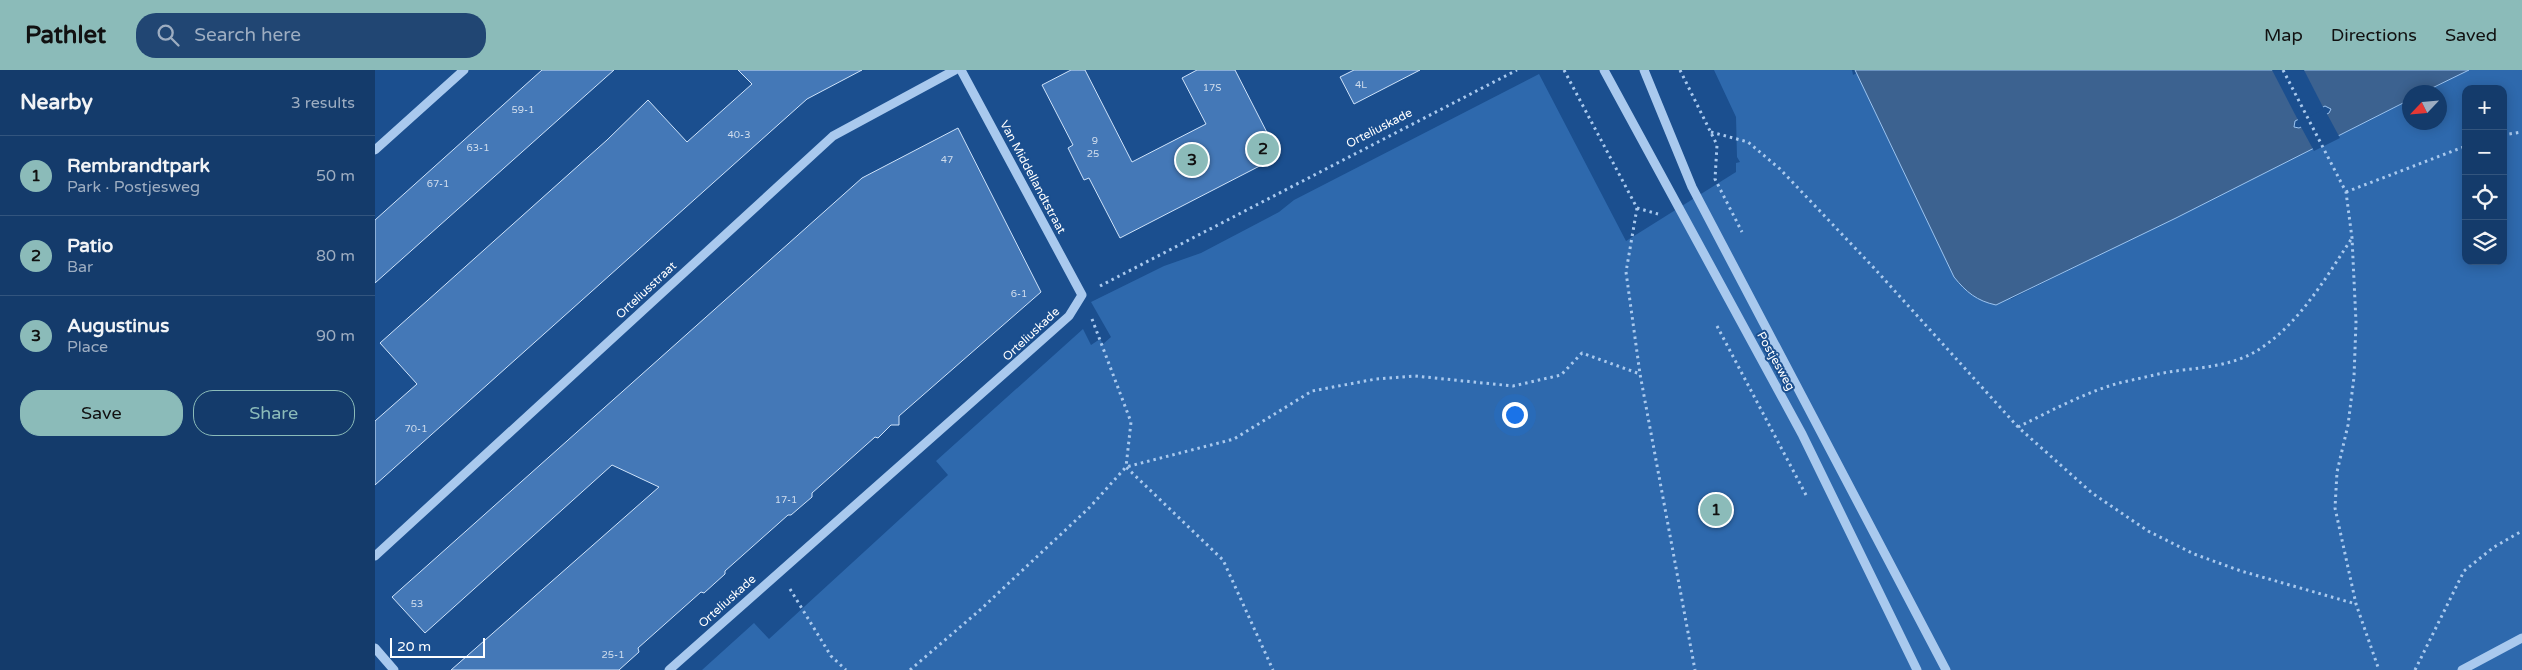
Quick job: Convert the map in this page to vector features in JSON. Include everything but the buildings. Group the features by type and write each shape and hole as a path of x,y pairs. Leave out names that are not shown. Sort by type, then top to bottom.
{"street":[{"path":"375,150 464,70"},
{"name":"Orteliusstraat","path":"375,556 833,136 955,70"},
{"name":"Van Middellandtstraat","path":"961,70 1082,295"},
{"name":"Postjesweg","path":"1604,70 1802,434 1917,670"},
{"name":"Postjesweg","path":"1644,70 1692,186 1947,670"},
{"name":"Orteliuskade","path":"669,670 1069,316 1082,295"},
{"path":"2462,670 2522,638"},
{"path":"375,648 394,670"}],"path":[{"name":"Orteliuskade","path":"1082,295 1517,70"},
{"path":"1564,70 1637,208 1627,272 1640,374 1695,670"},
{"path":"1680,70 1711,132 1748,142 1779,169 1875,268 2018,427 2092,493 2148,531 2194,554 2241,571 2356,604"},
{"path":"2283,70 2346,192 2352,238 2357,322 2355,377 2348,425 2337,472 2335,508 2356,604 2379,670"},
{"path":"2507,134 2522,132"},
{"path":"2346,192 2462,148"},
{"path":"1637,208 1658,214 1662,223"},
{"path":"2018,427 2067,403 2120,383 2166,373 2207,367 2253,353 2287,326 2304,307 2352,238"},
{"path":"1082,295 1131,422 1126,467"},
{"path":"1712,317 1807,498"},
{"path":"910,670 980,610 1090,507 1126,467 1234,439 1312,391 1376,379 1415,376 1513,386 1561,376 1582,353 1640,374"},
{"path":"1126,467 1223,560 1273,670"},
{"path":"2415,670 2464,571 2494,547 2522,531"},
{"path":"779,572 831,656 846,670"}],"shaded area":[{"path":"1714,70 1852,70 1853,75 1857,73 2011,299 2402,104 2402,130 2447,130 2447,85 2438,85 2469,70 2522,70 2522,670 702,670 754,623 769,639 948,475 936,461 1083,329 1091,345 1100,339 1103,344 1111,337 1091,302 1164,266 1201,253 1279,212 1294,200 1539,74 1626,241 1736,172 1736,163 1740,162 1737,157 1736,117"},
{"path":"1855,70 2469,70 2438,85 2402,85 2402,104 2176,218 1996,305 1972,295 1954,277","holes":["2325,106 2331,109 2329,113 2299,128 2294,127 2295,121"]}],"pier":[{"path":"2272,70 2304,70 2324,109 2299,122"},
{"path":"2326,112 2340,138 2314,151 2300,125"}],"place":[{"name":"Patio","path":"1263,149"},
{"name":"Augustinus","path":"1192,160"},
{"name":"Rembrandtpark","path":"1716,510"}]}
